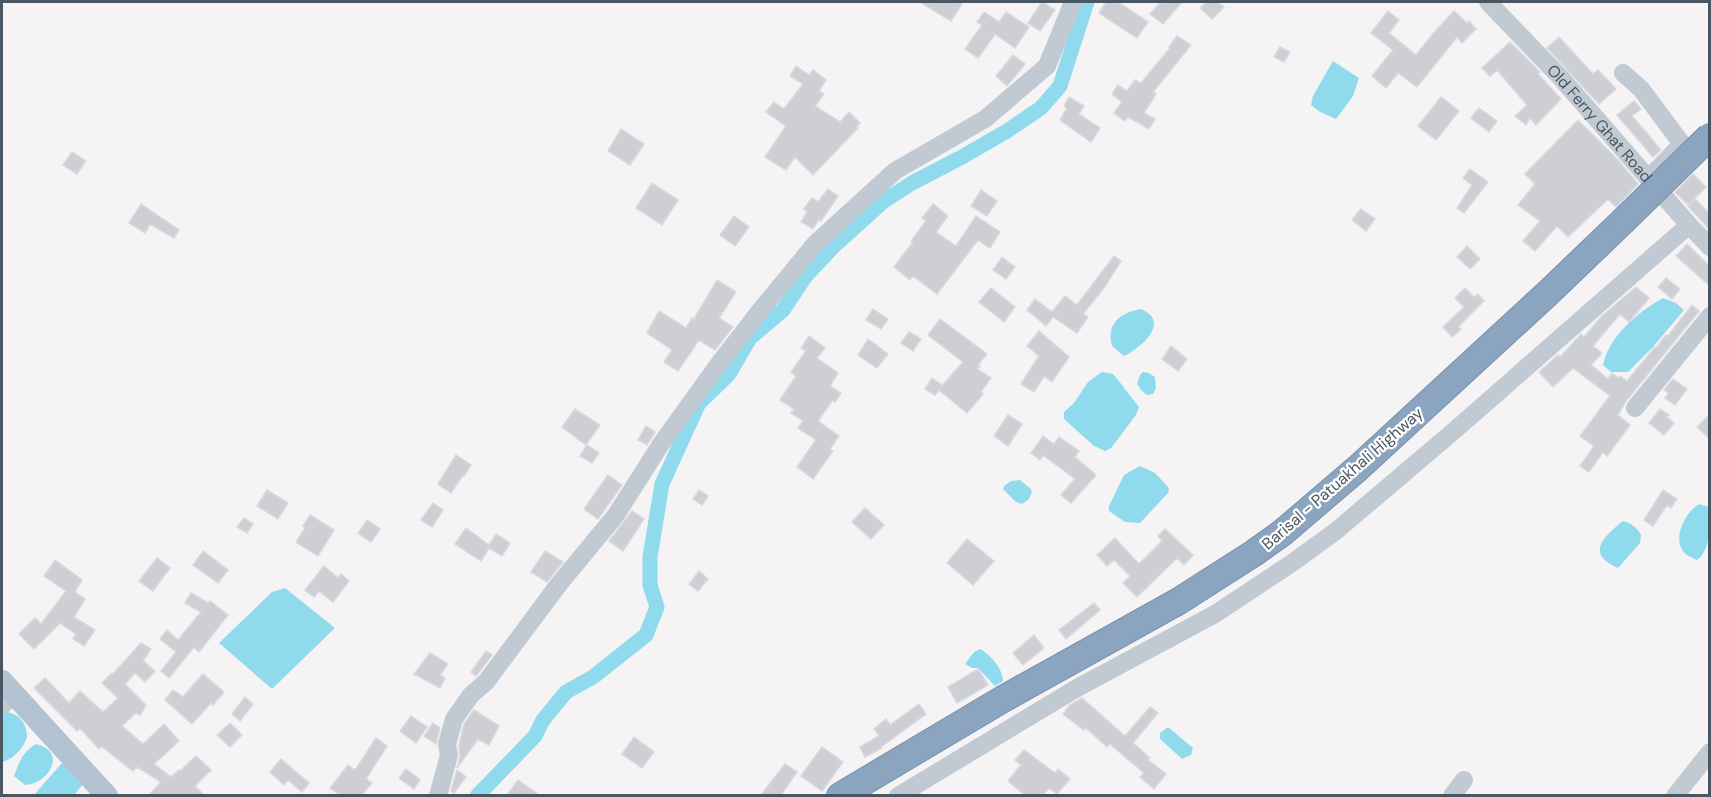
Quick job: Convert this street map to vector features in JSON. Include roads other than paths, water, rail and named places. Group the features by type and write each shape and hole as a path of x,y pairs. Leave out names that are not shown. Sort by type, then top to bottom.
{"highway":[{"name":"Barisal - Patuakhali Highway","path":"840,795 1003,699 1179,601 1282,533 1358,468 1548,293 1710,136"}],"main road":[{"path":"6,694 106,795"}],"street":[{"path":"438,795 449,755 447,744 454,720 471,695 486,682 616,514 661,444 759,312 815,244 895,171 985,119 1047,66 1073,2"},
{"name":"Old Ferry Ghat Road","path":"1488,2 1561,78 1710,247"},
{"path":"1623,73 1641,89 1682,144 1649,179"},
{"path":"898,795 1077,688 1215,614 1292,563 1336,531 1455,430 1689,225"},
{"path":"1635,408 1710,316"},
{"path":"1675,795 1710,752"},
{"path":"1452,795 1464,780"}],"water":[{"path":"1333,61 1359,78 1353,96 1336,119 1311,105 1313,96"},
{"path":"1663,298 1676,303 1684,310 1628,372 1611,372 1603,365 1611,344 1644,310"},
{"path":"1142,309 1153,319 1153,330 1140,346 1124,356 1112,346 1113,325 1122,316"},
{"path":"1102,372 1113,374 1139,407 1136,415 1111,448 1105,451 1094,446 1064,419 1064,412 1074,403 1088,382"},
{"path":"1143,372 1155,377 1156,388 1153,394 1147,395 1137,384"},
{"path":"1140,466 1155,473 1169,488 1168,493 1140,523 1125,522 1109,511 1109,506 1124,475"},
{"path":"1020,480 1032,492 1029,499 1022,504 1016,502 1003,489 1011,481"},
{"path":"1699,504 1709,507 1709,529 1705,550 1697,560 1682,549 1679,536 1688,514"},
{"path":"1623,521 1634,526 1641,535 1640,543 1618,568 1608,563 1600,551 1604,539"},
{"path":"285,588 335,628 272,689 219,643 272,592"},
{"path":"980,649 992,658 1001,672 1003,681 995,686 978,668 965,664 974,652"},
{"path":"7,712 16,715 22,721 26,728 27,738 17,753 2,762 2,714"},
{"path":"1168,727 1193,748 1191,755 1182,759 1160,739 1160,733"},
{"path":"36,744 51,753 52,767 41,779 25,785 14,776 25,754"},
{"path":"62,763 86,781 74,795 33,796"}],"waterway":[{"path":"477,796 535,736 543,720 566,692 593,677 646,635 657,607 650,585 650,557 662,484 699,403 729,374 750,338 783,310 805,277 833,247 884,201 1007,131 1041,108 1060,86 1087,2"}]}
